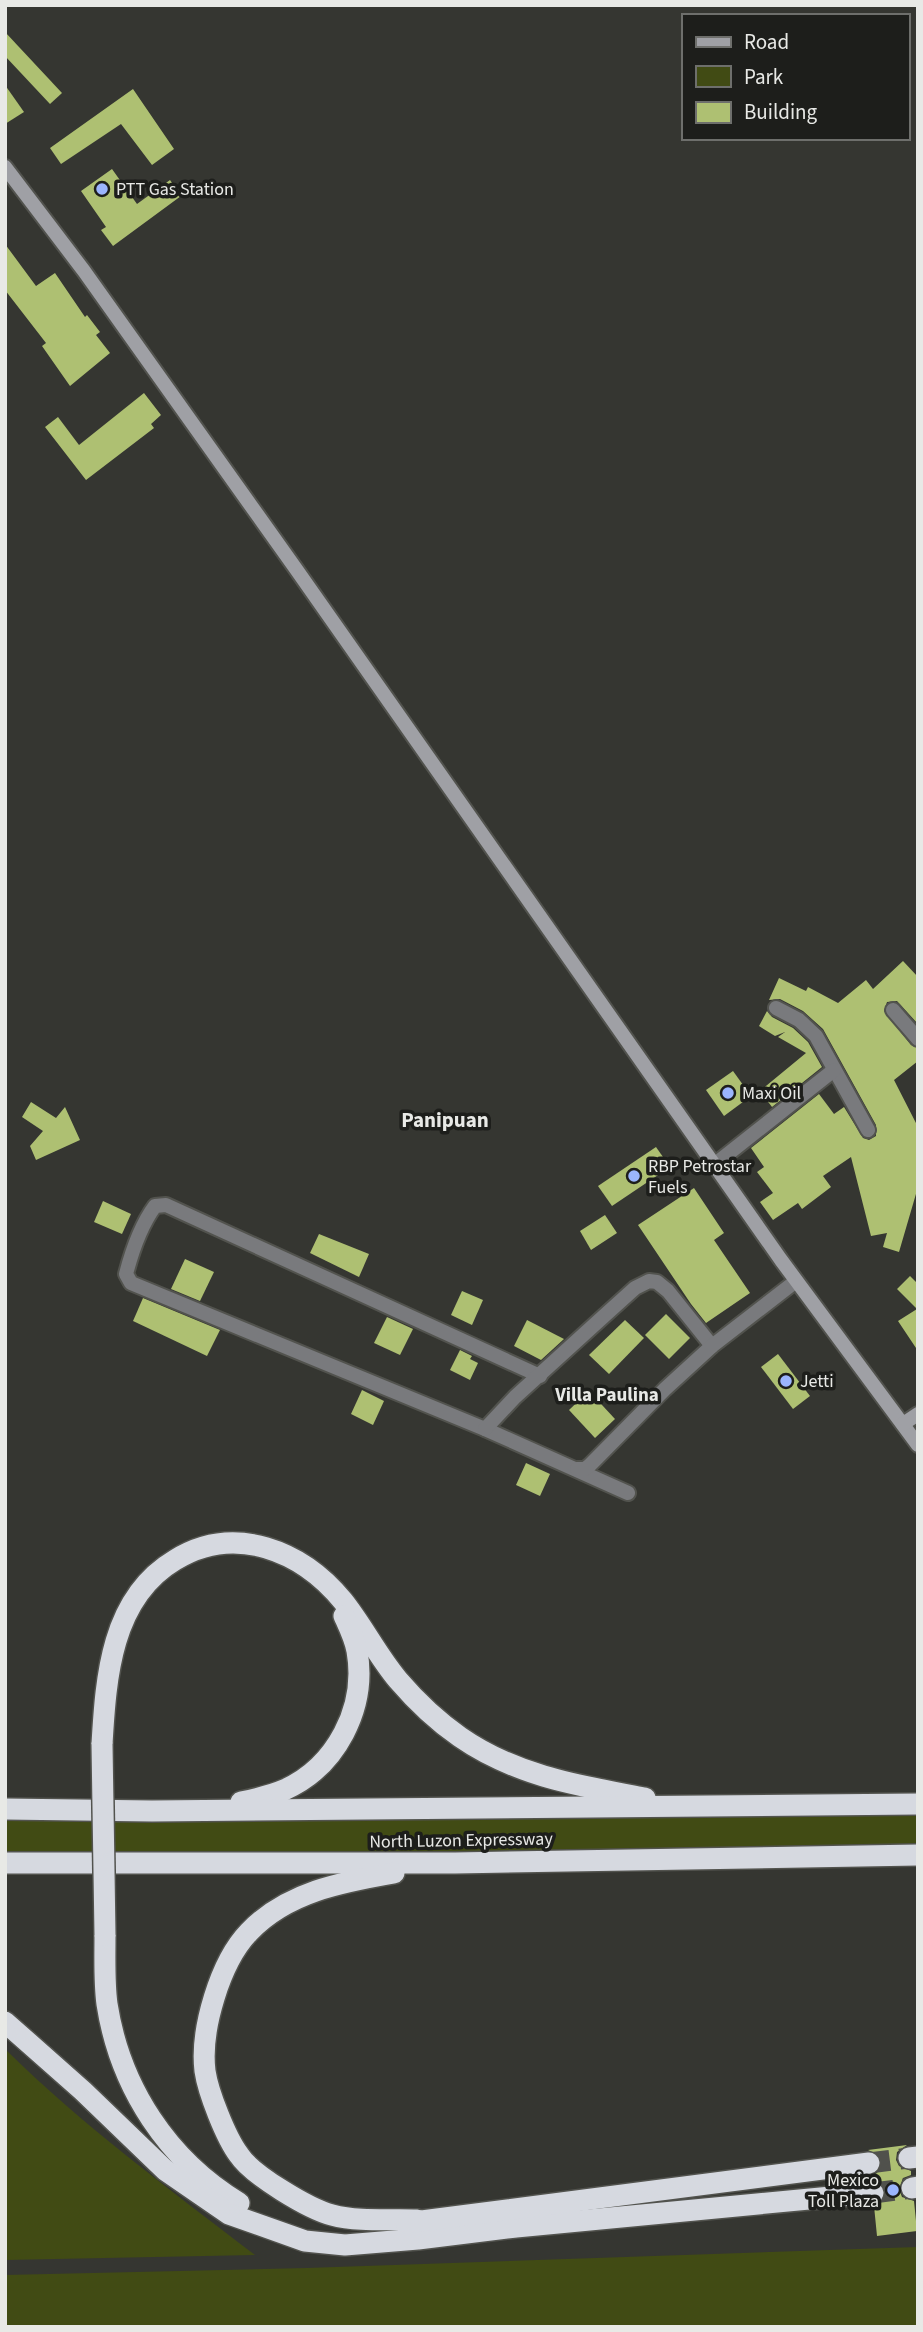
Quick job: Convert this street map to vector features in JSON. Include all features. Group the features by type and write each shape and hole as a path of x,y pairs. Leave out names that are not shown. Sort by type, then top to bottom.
{"highway":[{"path":"365,2242 281,2222 238,2203 209,2183 182,2159 159,2133 125,2071 114,2038 107,2003 102,1744 110,1663 123,1618 151,1577 189,1551 209,1545 251,1543 272,1548 294,1559 330,1586 355,1617 397,1679 430,1714 480,1751 523,1771 565,1783 695,1807"},
{"path":"152,1811 239,1802 284,1790 319,1767 333,1752 353,1713 359,1691 359,1665 357,1649 330,1586"},
{"name":"North Luzon Expressway","path":"5,1810 918,1804"},
{"name":"North Luzon Expressway","path":"5,1863 455,1863 918,1855"},
{"path":"417,2220 332,2215 296,2198 262,2177 239,2156 217,2111 205,2071 207,2018 222,1974 248,1933 283,1904 327,1887 455,1863"},
{"path":"5,2022 83,2091 165,2170 229,2214 305,2241 345,2245 418,2239 873,2193"},
{"path":"303,2229 372,2229 417,2220 869,2163"}],"main road":[{"path":"5,167 84,271 796,1281 918,1445"},
{"path":"903,1424 918,1414"}],"street":[{"path":"776,1008 808,1027 816,1036 868,1130"},
{"path":"893,1010 918,1039"},
{"path":"714,1165 834,1070"},
{"path":"540,1376 166,1205 155,1206 147,1216 126,1274 131,1283 485,1429 628,1493"},
{"path":"485,1429 515,1397 635,1288 649,1280 657,1282 668,1291 712,1346"},
{"path":"577,1469 585,1469 590,1465 712,1346 796,1281"}],"green space":[{"path":"918,1811 918,1847 5,1855 5,1820 235,1820"},
{"path":"5,2049 95,2130 255,2255 5,2260"},
{"path":"918,2247 918,2327 5,2327 5,2275 307,2268"}],"building":[{"path":"5,32 62,93 50,104 5,56"},
{"path":"5,85 24,112 5,124"},
{"path":"133,89 174,149 152,165 121,124 61,164 50,148"},
{"path":"112,169 137,204 170,180 181,196 113,246 101,230 106,227 81,191"},
{"path":"5,244 36,286 55,273 85,317 87,315 100,332 96,335 110,353 70,386 42,346 46,343 5,290"},
{"path":"144,393 161,415 151,424 154,428 86,480 45,427 58,417 79,445"},
{"path":"903,961 918,977 918,1024 897,1001 887,1002 884,1011 911,1045 918,1048 918,1061 894,1080 918,1127 918,1187 899,1252 883,1247 887,1233 871,1236 851,1157 823,1176 831,1187 802,1209 798,1203 773,1220 760,1202 773,1193 757,1172 764,1167 751,1148 819,1094 834,1114 844,1107 863,1138 869,1140 876,1136 876,1125 823,1029 803,1011 780,999 769,1000 779,978 806,991 808,987 838,1003 866,980 873,989"},
{"path":"767,1011 772,1017 793,1028 808,1042 822,1067 772,1107 760,1091 806,1053 778,1037 785,1032 775,1036 759,1026"},
{"name":"Maxi Oil","path":"733,1071 751,1096 724,1116 706,1090"},
{"path":"31,1102 56,1118 65,1107 80,1140 36,1160 30,1146 43,1131 22,1117"},
{"name":"RBP Petrostar Fuels","path":"656,1147 670,1167 612,1206 598,1186"},
{"path":"694,1188 724,1233 714,1240 750,1293 706,1323 638,1225"},
{"path":"103,1201 131,1214 122,1234 94,1222"},
{"path":"605,1215 617,1233 591,1250 580,1231"},
{"path":"319,1234 369,1254 359,1277 310,1253"},
{"path":"185,1259 214,1272 200,1301 171,1289"},
{"path":"910,1276 918,1284 918,1351 898,1321 917,1309 897,1289"},
{"path":"462,1291 483,1300 472,1325 451,1315"},
{"path":"143,1298 220,1330 207,1356 133,1321"},
{"path":"666,1314 690,1338 669,1359 645,1335"},
{"path":"387,1317 413,1329 400,1355 374,1343"},
{"path":"527,1320 564,1339 541,1360 514,1346"},
{"path":"625,1320 644,1338 609,1374 589,1355"},
{"path":"460,1350 472,1356 470,1359 478,1363 470,1380 450,1370"},
{"name":"Jetti","path":"778,1354 810,1396 793,1409 761,1367"},
{"path":"362,1390 384,1401 373,1425 351,1414"},
{"path":"589,1391 615,1419 595,1438 569,1410"},
{"path":"526,1463 550,1474 540,1496 516,1485"},
{"name":"Mexico Toll Plaza","path":"907,2145 897,2152 896,2160 899,2166 911,2171 911,2175 903,2178 899,2189 902,2197 914,2201 917,2231 877,2236 874,2206 885,2199 886,2191 879,2181 871,2180 882,2162 879,2155 868,2150"}],"tunnel":[{"path":"869,2163 909,2158"},
{"path":"873,2193 912,2188"}],"place":[{"name":"PTT Gas Station","path":"102,189"},
{"name":"Maxi Oil","path":"728,1093"},
{"name":"RBP Petrostar Fuels","path":"634,1176"},
{"name":"Jetti","path":"786,1381"},
{"name":"Mexico Toll Plaza","path":"893,2190"}],"district":[{"name":"Panipuan","path":"445,1120"},
{"name":"Villa Paulina","path":"607,1394"}]}
